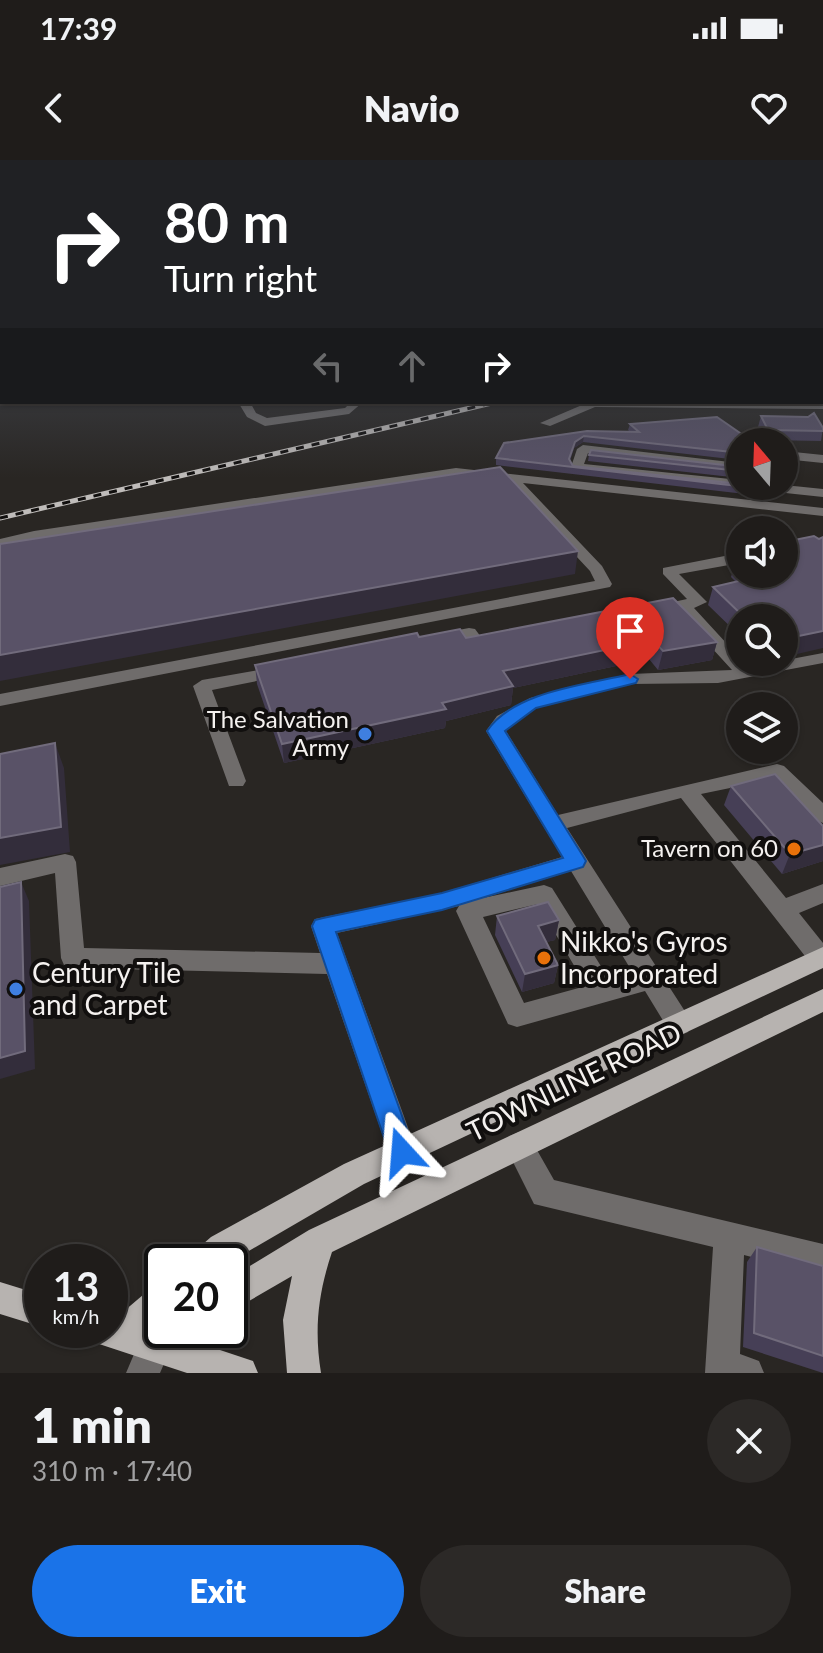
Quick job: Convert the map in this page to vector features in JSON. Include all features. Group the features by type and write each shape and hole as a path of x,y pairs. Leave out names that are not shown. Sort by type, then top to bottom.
{"main road":[{"name":"TOWNLINE ROAD","path":"229,1244 354,1174 822,958"},
{"name":"TOWNLINE ROAD","path":"248,1285 320,1241 823,1000"},
{"path":"304,1373 297,1331 301,1294 320,1241"},
{"path":"0,1298 24,1305"},
{"path":"128,1338 241,1373"}],"street":[{"path":"245,404 251,415 265,422 349,411 355,404"},
{"path":"546,423 594,404 823,406"},
{"path":"747,418 823,419"},
{"path":"798,445 823,446"},
{"path":"726,465 583,449 577,467 726,483"},
{"path":"798,456 823,459"},
{"path":"0,543 34,535 456,472 823,512"},
{"path":"0,700 604,584 597,569 511,478"},
{"path":"798,490 823,493"},
{"path":"638,613 699,602 668,571 726,561"},
{"path":"682,605 726,653"},
{"path":"425,642 469,633 477,643 506,638"},
{"path":"798,663 823,658"},
{"path":"236,781 202,686 291,669"},
{"path":"679,1024 496,731 504,720 530,704 630,679 706,679 726,676"},
{"path":"553,824 686,790 777,771 823,815"},
{"path":"686,790 822,958"},
{"path":"576,861 545,882 468,911 517,1016 650,979"},
{"path":"0,877 65,862 73,958 336,964"},
{"path":"402,1152 323,926 545,882"},
{"path":"545,882 603,992"},
{"path":"782,910 823,893"},
{"path":"519,1146 545,1193 823,1260"},
{"path":"729,1235 731,1370"}],"building":[{"path":"814,413 823,431 767,428 761,416 808,417"},
{"path":"717,417 733,428 726,428 726,451 584,436 575,442 569,459 573,466 726,485 496,458 504,443 587,431 639,432 630,424"},
{"path":"591,450 724,465 726,470 589,455"},
{"path":"500,467 578,551 0,655 0,544"},
{"path":"823,537 823,631 798,636 798,604 731,604 713,587 726,584 726,588 798,588 798,539"},
{"path":"673,598 717,642 663,651 653,640 503,671 513,686 442,703 446,709 282,744 255,665 417,633 419,637 460,629 466,638"},
{"path":"55,743 61,827 0,838 0,754"},
{"path":"775,774 823,826 823,845 790,854 731,786"},
{"name":"Century Tile and Carpet","path":"21,882 25,1051 0,1058 0,887"},
{"path":"548,902 559,920 538,926 558,965 525,974 497,916"},
{"path":"757,1247 823,1266 823,1356 754,1333"}],"railway":[{"path":"0,518 487,404"}],"place":[{"name":"The Salvation Army","path":"365,734"},
{"name":"Tavern on 60","path":"794,849"},
{"name":"Nikko's Gyros Incorporated","path":"544,958"},
{"name":"Century Tile and Carpet","path":"16,989"}],"route":[{"path":"402,1152 323,926 442,902 576,861 496,731 504,720 530,704 630,679"}]}
